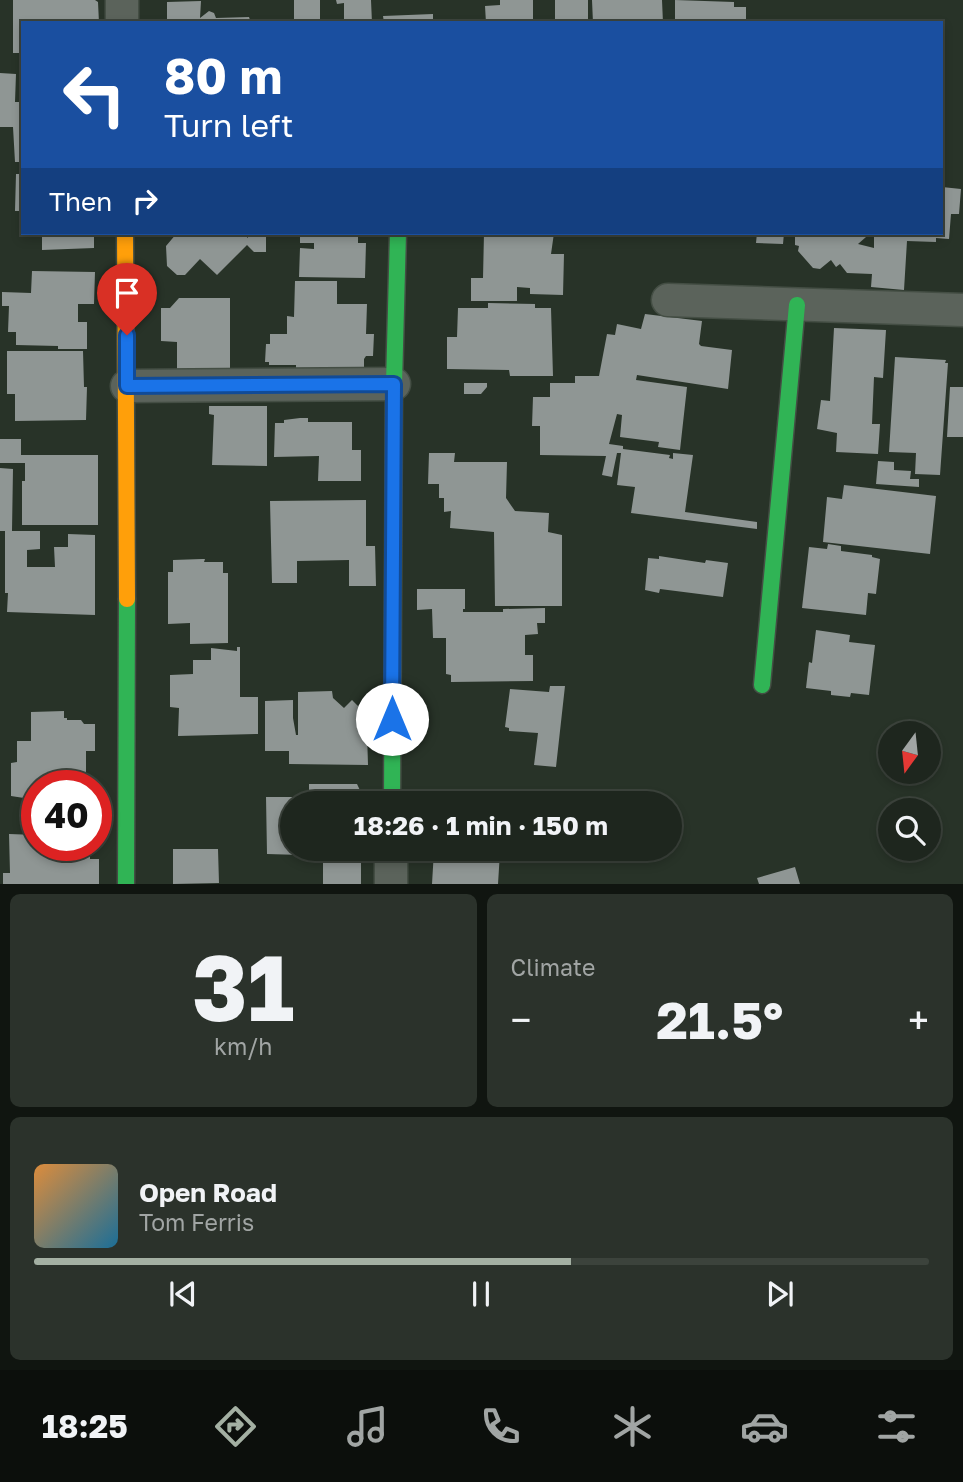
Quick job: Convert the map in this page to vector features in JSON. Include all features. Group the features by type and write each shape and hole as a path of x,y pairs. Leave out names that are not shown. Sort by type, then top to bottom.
{"street":[{"path":"122,0 122,21"},
{"path":"125,235 126,884"},
{"path":"392,791 394,384 398,235"},
{"path":"668,300 963,310"},
{"path":"762,685 797,305"},
{"path":"127,386 394,384"},
{"path":"391,861 391,884"}],"building":[{"path":"13,0 98,2 99,21 21,21 21,53 13,53"},
{"path":"294,0 320,0 320,21 294,21"},
{"path":"336,0 371,0 372,21 344,21 344,3 337,4"},
{"path":"500,0 533,0 533,21 486,21 485,6 500,5"},
{"path":"555,0 588,0 588,21 555,21"},
{"path":"592,0 662,0 663,21 593,21"},
{"path":"675,0 734,2 734,7 746,7 746,21 675,21"},
{"path":"201,1 200,18 209,11 214,13 216,18 249,17 250,21 167,21 167,2"},
{"path":"433,14 433,21 384,21 383,16"},
{"path":"0,73 16,74 15,102 21,102 21,162 15,162 13,127 0,127"},
{"path":"16,174 21,174 21,211 15,211"},
{"path":"943,187 961,189 959,214 951,214 949,239 936,238 936,242 907,241 904,290 871,287 872,274 847,273 840,264 836,267 831,260 820,269 813,268 798,251 795,235 866,235 858,244 874,248 874,235 943,235"},
{"path":"42,235 94,235 94,248 42,250"},
{"path":"175,235 244,235 248,238 248,235 266,235 266,252 254,252 247,245 217,275 200,259 185,275 177,275 167,266 166,246"},
{"path":"300,235 358,235 358,243 366,243 365,278 299,277 300,248 314,249 314,243 300,243"},
{"path":"484,235 554,235 551,254 564,254 563,295 530,294 530,288 517,287 517,301 471,301 471,278 483,278"},
{"path":"757,235 784,235 783,244 756,243"},
{"path":"32,271 95,272 94,304 78,304 78,322 87,322 87,349 16,345 16,332 8,332 9,306 2,306 2,292 31,293"},
{"path":"295,281 337,281 337,304 367,304 366,334 374,334 373,356 366,356 364,359 364,375 296,372 296,365 269,365 269,362 265,362 266,344 270,344 270,334 287,334 287,316 294,317"},
{"path":"179,298 230,298 230,371 177,370 177,342 161,341 161,308 170,308"},
{"path":"488,303 535,304 535,308 551,308 553,376 510,376 509,370 447,369 447,337 457,337 458,308 488,308"},
{"path":"645,314 702,321 701,346 732,350 728,389 637,375 636,380 687,387 680,450 658,447 659,442 620,437 622,415 617,414 609,444 623,446 623,449 670,455 669,458 673,459 673,453 693,455 685,512 757,522 757,529 631,513 635,487 617,485 621,453 617,453 612,477 602,475 606,456 540,455 540,426 532,426 533,397 550,397 550,383 575,383 575,376 599,376 607,334 615,335 617,324 641,329"},
{"path":"834,328 886,330 883,378 874,377 872,424 880,424 878,454 836,452 837,433 817,429 821,400 830,401"},
{"path":"7,351 83,351 84,387 87,387 86,420 15,421 15,394 7,394"},
{"path":"895,357 946,360 945,363 948,363 940,475 915,474 916,453 889,452"},
{"path":"464,383 487,383 487,387 481,394 464,394"},
{"path":"950,387 963,387 963,437 947,437"},
{"path":"209,406 267,406 267,466 212,465 214,415 209,414"},
{"path":"308,418 308,422 352,422 352,450 361,450 361,481 318,481 319,456 274,457 275,423"},
{"path":"0,439 21,439 21,455 98,455 98,525 22,525 22,481 25,481 25,463 0,463"},
{"path":"429,453 455,453 454,462 507,462 506,498 515,511 549,513 548,532 562,535 562,606 495,606 494,532 450,528 451,511 444,512 444,498 439,498 439,484 428,484"},
{"path":"878,461 894,462 894,470 911,471 910,479 919,479 919,487 876,484"},
{"path":"0,468 13,469 12,531 40,531 40,549 27,550 27,567 55,567 54,547 68,547 68,534 95,535 95,615 7,612 5,531 0,531"},
{"path":"844,485 936,496 930,554 823,542 827,497 842,499"},
{"path":"366,500 366,546 375,546 376,586 349,586 349,560 297,561 297,583 272,583 270,501"},
{"path":"828,544 841,546 841,551 872,555 880,559 876,594 868,593 866,615 802,608 809,547 827,549"},
{"path":"659,556 705,563 706,560 728,563 723,597 660,589 659,593 645,590 648,558 659,559"},
{"path":"205,559 204,562 223,562 223,573 228,573 228,643 190,644 190,623 168,624 168,572 173,572 173,560"},
{"path":"417,589 465,589 463,612 545,608 545,623 537,623 538,634 525,635 525,655 533,655 533,681 451,682 451,675 446,674 446,638 433,638 432,609 417,610"},
{"path":"816,630 850,635 849,642 875,645 869,695 831,695 831,691 806,688"},
{"path":"237,647 240,647 240,697 258,697 258,734 178,736 179,708 170,707 170,675 193,674 193,660 211,660 211,648 237,651"},
{"path":"550,686 565,686 556,767 534,765 538,733 509,731 509,728 505,727 510,689 549,692"},
{"path":"332,691 333,698 344,708 352,700 367,715 358,723 367,732 368,765 289,764 289,751 265,751 265,701 293,700 293,718 298,735 298,692"},
{"path":"64,711 64,718 67,720 95,724 95,751 86,751 86,770 21,770 21,798 11,796 11,763 17,762 17,741 31,741 31,712"},
{"path":"309,784 357,784 360,791 309,791"},
{"path":"266,797 280,797 280,854 267,854"},
{"path":"9,834 21,834 21,861 99,861 99,884 3,884 3,873 10,873"},
{"path":"173,849 218,849 219,883 173,884"},
{"path":"433,861 499,861 498,884 432,884"},
{"path":"323,863 361,863 361,884 323,884"},
{"path":"795,867 800,884 759,884 757,878"}],"traffic: fast":[{"path":"392,791 394,384 398,235"},
{"path":"762,685 797,305"},
{"path":"126,884 127,599"}],"traffic: slow":[{"path":"125,235 127,599"}],"route":[{"path":"127,335 127,386 394,384 392,719"}]}
